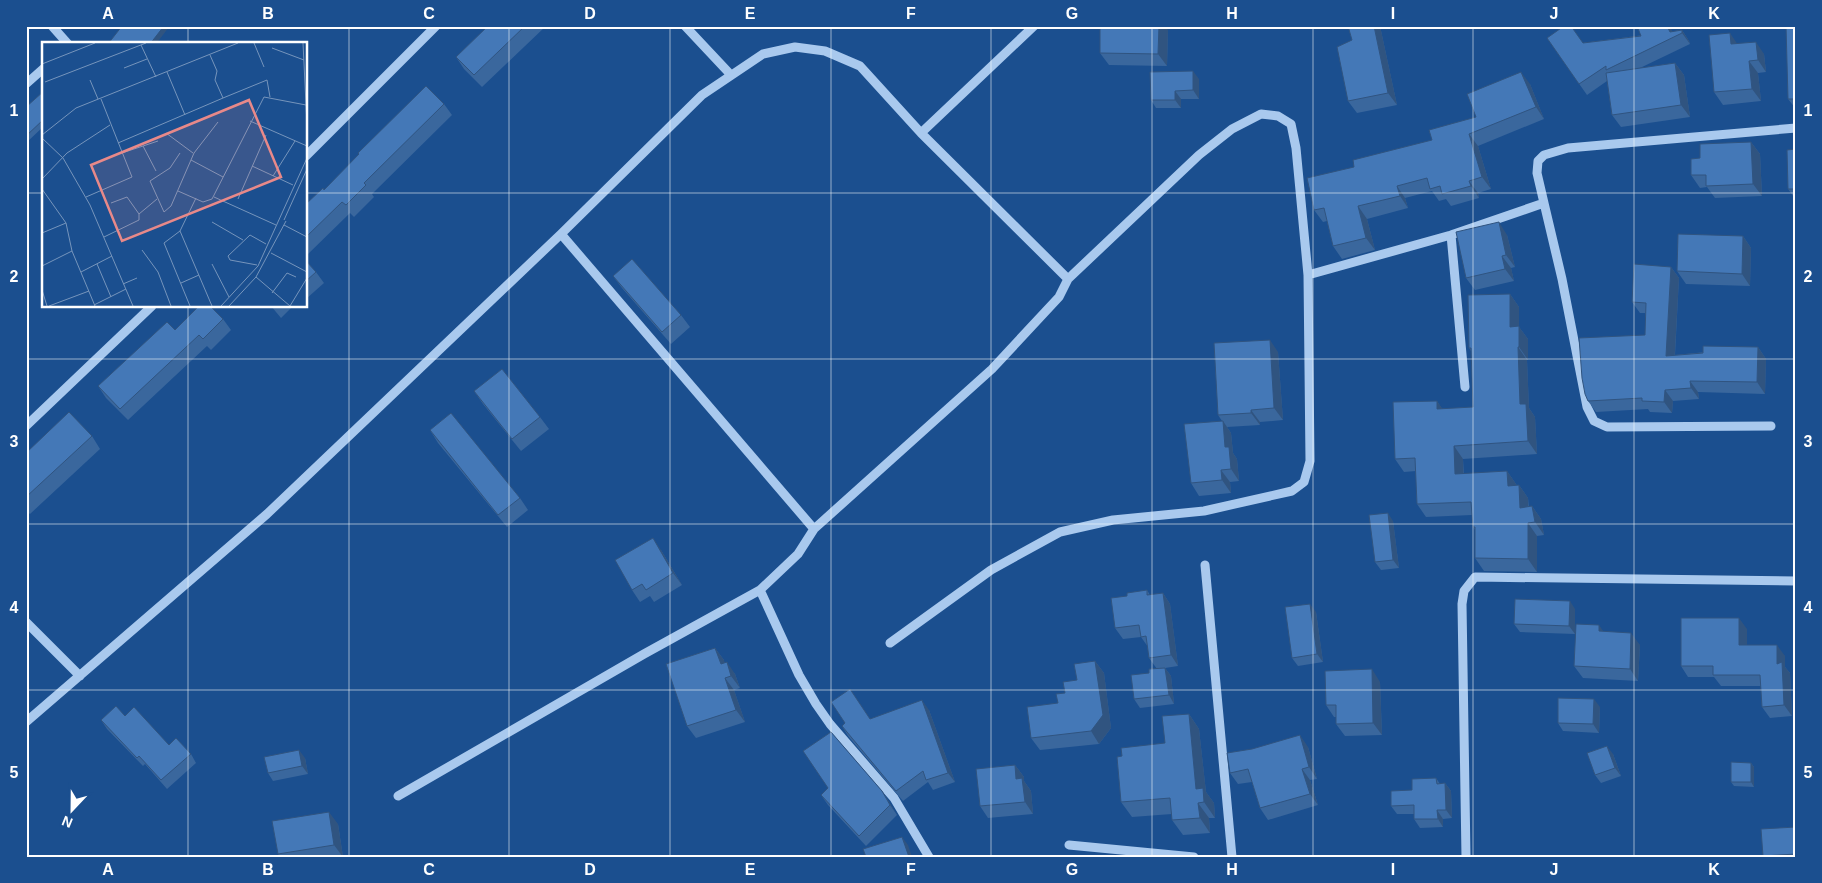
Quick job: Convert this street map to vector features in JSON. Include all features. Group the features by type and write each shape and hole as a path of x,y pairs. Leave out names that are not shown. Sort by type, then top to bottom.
{"street":[{"path":"52,26 66,42"},
{"path":"308,154 436,26"},
{"path":"686,26 731,76"},
{"path":"921,133 1034,26"},
{"path":"26,722 267,514 562,234 702,95 762,54 795,47 825,51 860,66 921,133 1068,279"},
{"path":"26,84 42,70"},
{"path":"398,796 644,654 760,590 798,554 814,529 992,369 1060,297 1068,279 1199,155 1232,130 1261,114 1278,116 1291,124 1296,148 1308,275 1310,461 1304,482 1292,491 1204,511 1113,520 1060,532 991,570 890,643"},
{"path":"1771,426 1607,427 1594,421 1587,407 1562,279 1536,174 1538,161 1544,156 1568,148 1796,128"},
{"path":"1308,275 1451,235 1544,204"},
{"path":"562,234 814,529"},
{"path":"1451,235 1465,387"},
{"path":"26,426 150,308"},
{"path":"1205,565 1232,857"},
{"path":"1466,857 1462,604 1464,591 1475,577 1796,581"},
{"path":"760,590 799,675 816,704 830,724 894,798 929,857"},
{"path":"26,622 80,676"},
{"path":"1069,846 1194,857"}],"building":[{"path":"122,26 164,26 152,42 110,42"},
{"path":"488,26 525,26 474,75 456,57"},
{"path":"1100,26 1159,26 1158,54 1100,53"},
{"path":"1348,26 1374,26 1388,93 1348,101 1337,47 1352,40"},
{"path":"1564,26 1571,26 1583,43 1641,36 1637,26 1667,26 1670,32 1682,30 1682,33 1606,70 1606,66 1579,84 1547,38"},
{"path":"1786,26 1796,26 1796,99 1788,99"},
{"path":"1730,33 1731,44 1756,42 1758,60 1749,61 1752,89 1714,92 1709,35"},
{"path":"1675,63 1681,105 1612,115 1606,73"},
{"path":"1193,71 1193,90 1175,91 1175,100 1151,100 1150,72"},
{"path":"1521,72 1536,107 1469,134 1482,177 1469,181 1471,186 1442,194 1440,186 1430,189 1427,178 1397,186 1400,196 1358,206 1366,238 1333,246 1324,208 1314,210 1307,178 1354,167 1353,160 1432,140 1429,130 1476,117 1467,94"},
{"path":"426,86 444,104 364,183 366,185 346,205 342,202 308,235 308,202 323,188 324,190 358,153"},
{"path":"42,93 42,121 26,136 26,107"},
{"path":"1751,142 1753,184 1706,186 1706,175 1691,175 1691,159 1700,158 1700,144"},
{"path":"1796,149 1796,189 1788,189 1787,150"},
{"path":"1499,222 1506,255 1502,256 1505,269 1466,278 1456,232"},
{"path":"1678,234 1743,236 1742,274 1677,271"},
{"path":"632,259 681,315 662,332 613,276"},
{"path":"308,263 316,272 308,279"},
{"path":"1634,264 1671,267 1666,356 1703,353 1703,346 1758,347 1757,382 1690,381 1691,388 1665,390 1664,402 1642,401 1642,398 1588,401 1582,378 1579,338 1645,335 1646,303 1632,302"},
{"path":"1510,294 1510,327 1519,326 1520,404 1526,404 1528,441 1454,446 1455,474 1507,471 1508,486 1519,485 1520,508 1532,506 1535,522 1528,523 1528,559 1475,558 1475,527 1473,527 1471,502 1417,504 1415,458 1395,459 1393,402 1437,401 1437,409 1473,407 1468,295"},
{"path":"197,308 212,308 223,319 203,339 199,335 120,409 98,386 167,322 175,330"},
{"path":"1270,340 1274,408 1251,410 1251,413 1218,415 1214,343"},
{"path":"502,369 540,417 512,439 474,391"},
{"path":"69,412 92,436 26,497 26,453"},
{"path":"451,413 520,498 498,515 430,430"},
{"path":"1223,421 1225,447 1229,447 1231,469 1221,470 1222,480 1191,483 1184,424"},
{"path":"1388,513 1393,560 1375,562 1369,515"},
{"path":"653,538 673,573 646,590 642,584 632,590 615,560"},
{"path":"1147,590 1147,595 1163,593 1171,655 1149,658 1146,636 1141,637 1139,625 1115,628 1111,598 1127,596 1127,593"},
{"path":"1515,599 1570,601 1569,626 1514,624"},
{"path":"1310,604 1317,654 1292,658 1285,607"},
{"path":"1681,618 1739,618 1739,645 1777,645 1777,664 1782,662 1784,705 1762,707 1760,675 1713,675 1713,666 1681,666"},
{"path":"1576,624 1599,625 1599,631 1631,633 1630,669 1574,666"},
{"path":"715,648 721,664 727,662 731,676 725,678 736,710 687,726 666,664"},
{"path":"1095,661 1103,715 1091,731 1031,738 1027,707 1058,703 1056,694 1065,693 1063,682 1077,680 1074,664"},
{"path":"1165,668 1169,695 1134,699 1131,675 1149,673 1149,669"},
{"path":"1372,669 1373,723 1336,724 1336,705 1326,705 1325,671"},
{"path":"850,689 870,719 922,700 948,773 926,780 923,771 896,791 842,726 845,723 831,702"},
{"path":"1558,698 1594,699 1593,724 1558,723"},
{"path":"116,706 125,716 134,707 169,745 176,738 191,754 161,780 101,720"},
{"path":"1189,714 1196,789 1203,788 1204,802 1198,803 1200,818 1172,820 1170,798 1121,802 1117,757 1122,756 1121,748 1165,743 1162,716"},
{"path":"831,732 882,791 890,805 859,836 821,795 828,788 803,751"},
{"path":"1300,735 1309,767 1302,769 1310,794 1260,808 1248,769 1230,773 1227,753 1252,749"},
{"path":"1607,746 1615,768 1595,775 1587,753"},
{"path":"299,750 302,766 268,773 264,757"},
{"path":"1731,762 1751,763 1751,782 1731,782"},
{"path":"1015,765 1016,779 1022,778 1025,802 980,806 976,769"},
{"path":"1436,778 1437,784 1445,783 1446,810 1437,810 1438,819 1414,819 1414,805 1391,806 1391,791 1412,790 1412,779"},
{"path":"329,812 334,845 278,854 272,821"},
{"path":"1796,827 1796,854 1763,856 1761,829"},
{"path":"902,837 909,857 866,857 863,849"}]}
